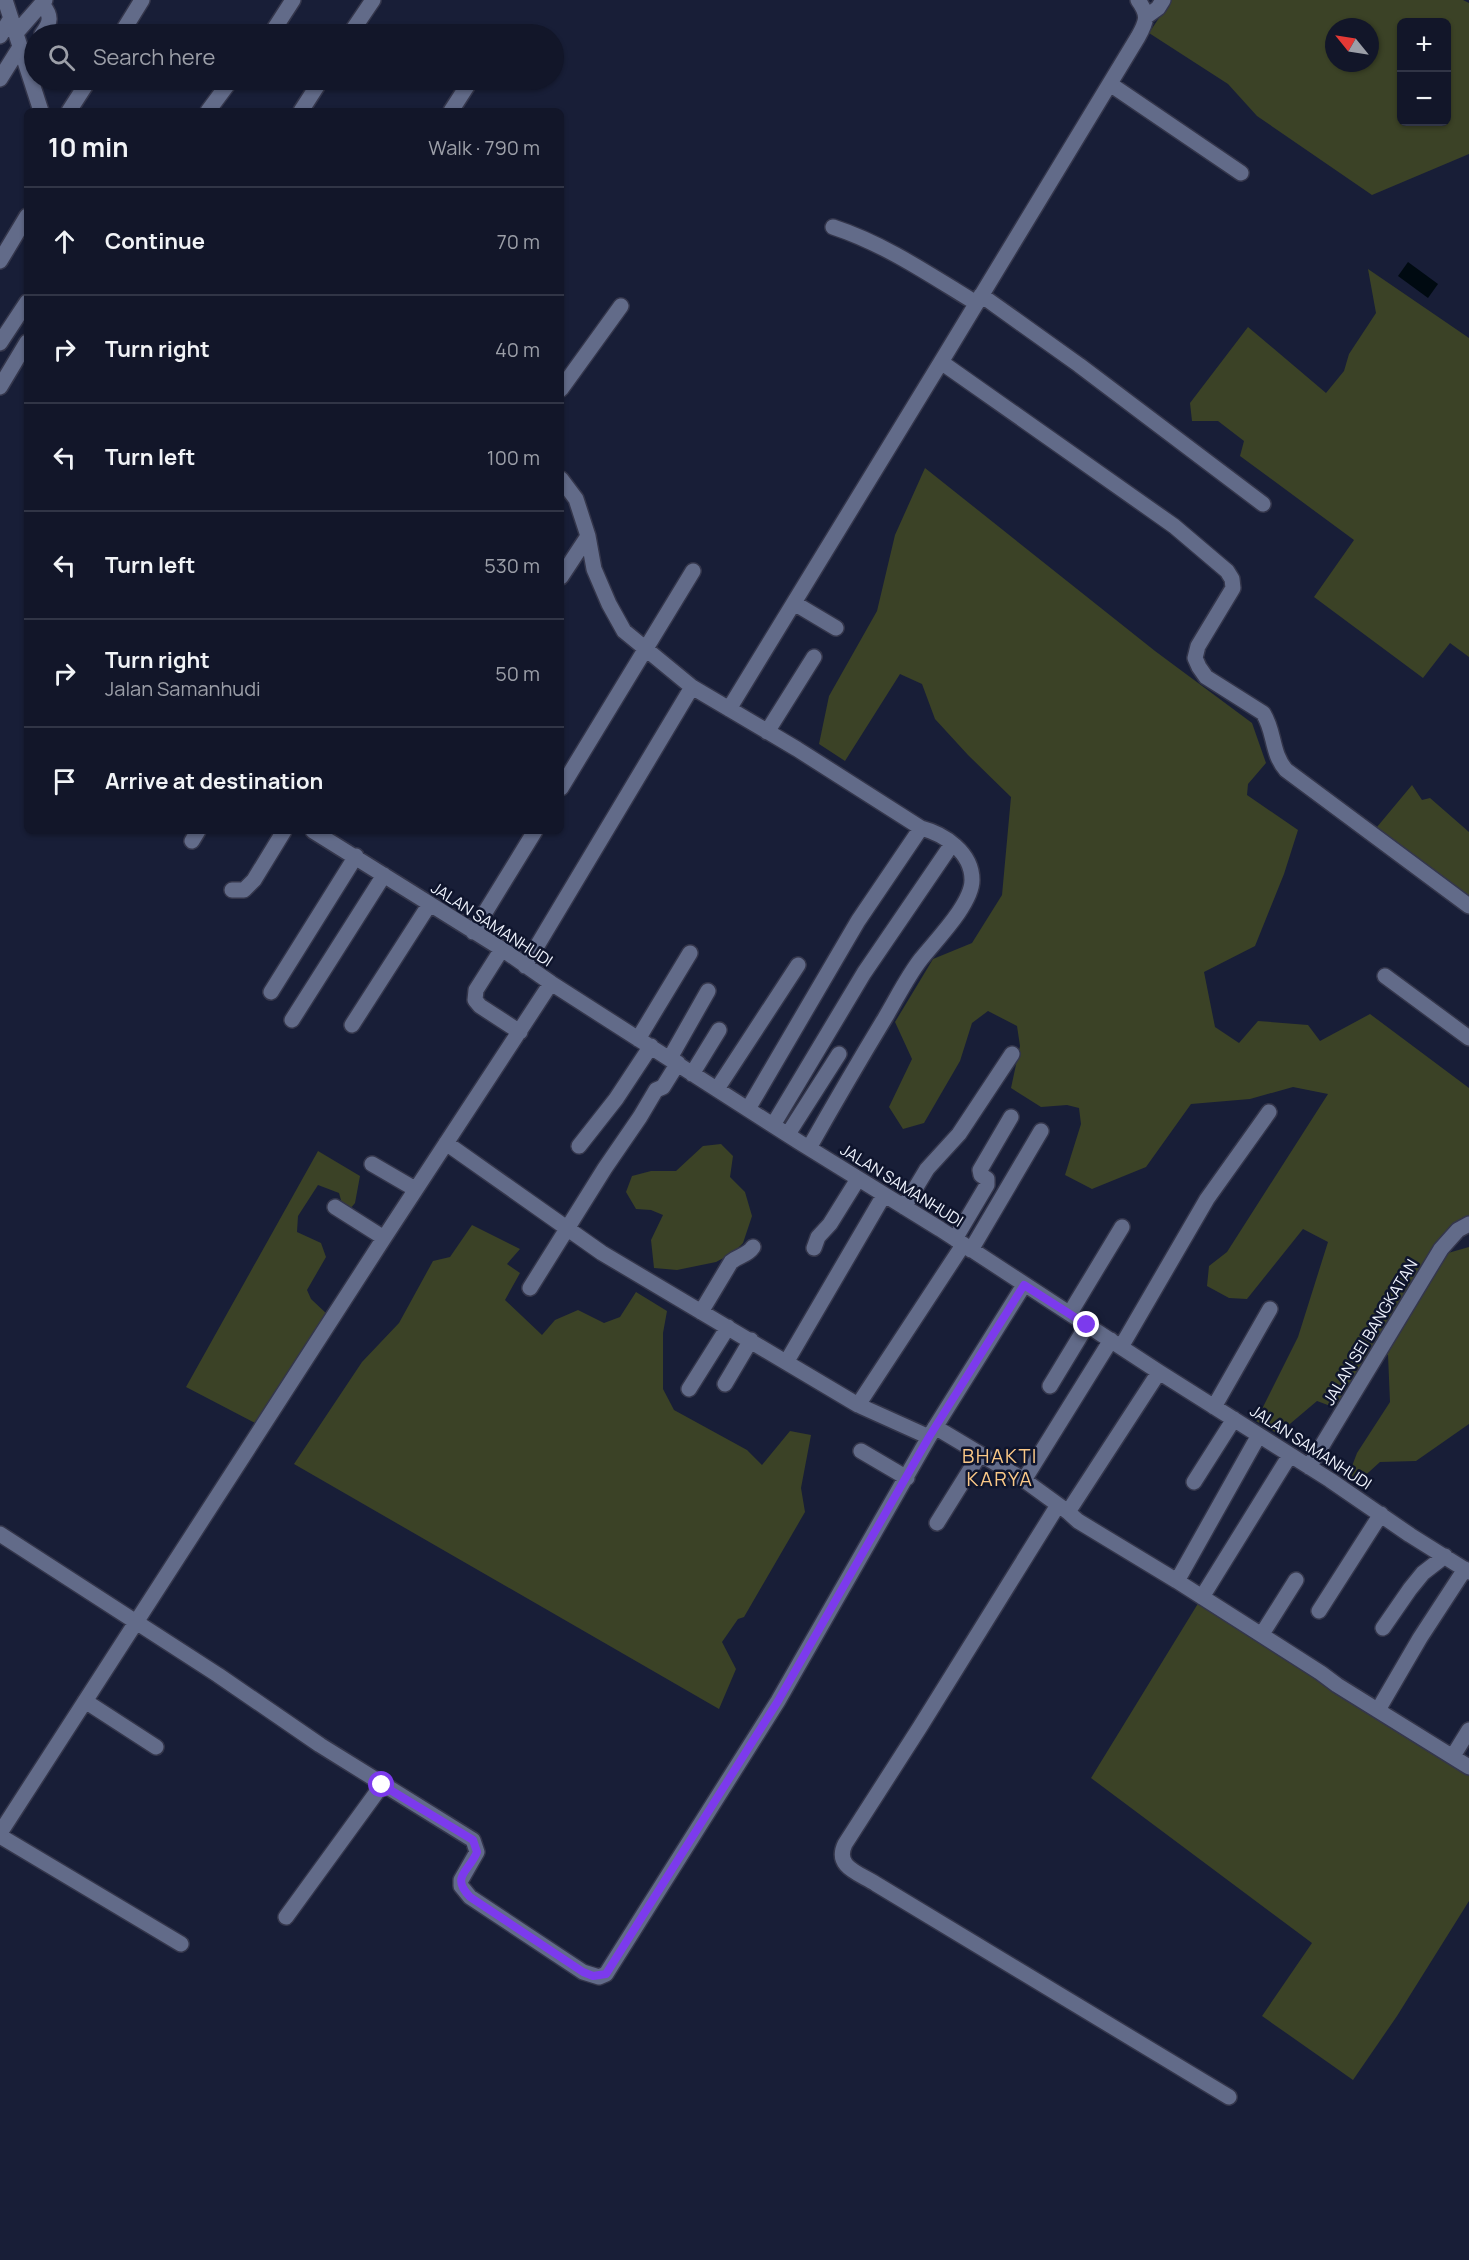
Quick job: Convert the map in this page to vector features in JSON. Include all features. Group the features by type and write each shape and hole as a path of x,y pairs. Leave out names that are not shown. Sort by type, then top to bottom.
{"street":[{"path":"5,0 21,40"},
{"path":"127,24 142,0"},
{"path":"277,24 292,0"},
{"path":"357,24 373,0"},
{"path":"1138,0 1147,16"},
{"path":"729,709 1143,30 1147,16 1158,8 1163,0"},
{"path":"30,24 43,2 50,13 51,18 48,24"},
{"path":"0,36 21,40"},
{"path":"0,79 21,40"},
{"path":"1110,84 1241,173"},
{"path":"35,90 40,108"},
{"path":"71,108 83,90"},
{"path":"210,108 224,90"},
{"path":"303,108 315,90"},
{"path":"453,108 465,90"},
{"path":"0,261 24,221"},
{"path":"833,227 856,235 979,299 1079,365 1263,504"},
{"path":"564,385 621,306"},
{"path":"0,343 24,307"},
{"path":"0,387 24,347"},
{"path":"941,362 1174,526 1227,571 1232,579 1233,588 1198,646 1195,658 1206,677 1263,713 1269,722 1278,761 1286,770 1469,906"},
{"path":"564,483 576,499 588,536 594,569 624,631 692,687 921,828 936,832 952,844 967,861 971,872 970,890 948,927 913,971 809,1148"},
{"path":"564,572 588,536"},
{"path":"564,783 693,571"},
{"path":"794,603 836,628"},
{"path":"767,732 814,657"},
{"path":"525,966 692,687"},
{"path":"748,1109 858,921 921,828"},
{"path":"232,890 243,890 254,880 282,834"},
{"name":"JALAN SAMANHUDI","path":"318,834 1070,1313 1467,1571"},
{"path":"473,932 533,834"},
{"path":"773,1125 864,973 952,844"},
{"path":"271,992 356,856"},
{"path":"292,1020 384,875"},
{"path":"352,1025 429,905"},
{"path":"502,949 476,990 475,1000 480,1006 520,1032"},
{"path":"579,1146 616,1099 690,952"},
{"path":"717,1089 798,965"},
{"path":"1385,976 1469,1038"},
{"path":"181,1944 0,1834 551,983"},
{"path":"530,1288 656,1090 663,1087 708,991"},
{"path":"692,1074 719,1030"},
{"path":"788,1134 839,1054"},
{"path":"904,1207 927,1169 959,1134 1012,1054"},
{"path":"1024,1480 1116,1343 1207,1199 1269,1112"},
{"path":"963,1245 987,1185 987,1179 981,1175 980,1170 1011,1117"},
{"path":"858,1405 1041,1131"},
{"path":"446,1143 602,1253 858,1405 932,1432 980,1454 1024,1480 1078,1521 1262,1634 1469,1767"},
{"path":"372,1164 415,1190"},
{"path":"814,1248 818,1237 830,1224 858,1179"},
{"path":"787,1361 884,1195"},
{"path":"334,1208 384,1238"},
{"name":"JALAN SEI BANGKATAN","path":"1309,1467 1441,1249 1458,1230 1469,1224"},
{"path":"1070,1313 1122,1227"},
{"path":"701,1312 732,1262 737,1257 745,1256 753,1247"},
{"path":"0,1534 382,1785 473,1840 477,1852 461,1880 461,1886 470,1897 583,1972 593,1976 606,1974 778,1701 932,1432 1024,1285"},
{"path":"1214,1407 1270,1309"},
{"path":"1050,1386 1087,1325"},
{"path":"689,1389 728,1327"},
{"path":"725,1384 751,1340"},
{"path":"1159,1372 1063,1508 845,1844 841,1854 842,1860 853,1870 1229,2097"},
{"path":"1194,1482 1234,1419"},
{"path":"1177,1581 1260,1435"},
{"path":"861,1451 907,1478"},
{"path":"937,1522 980,1454"},
{"path":"1203,1597 1290,1455"},
{"path":"1319,1611 1381,1514"},
{"path":"1383,1628 1410,1588 1423,1573 1445,1556"},
{"path":"1378,1710 1420,1638 1467,1571"},
{"path":"1262,1634 1296,1580"},
{"path":"86,1701 156,1747"},
{"path":"1453,1756 1469,1730"},
{"path":"286,1917 382,1785"}],"green space":[{"path":"1171,0 1463,0 1469,3 1469,154 1372,195 1257,116 1228,84 1149,33"},
{"path":"1368,269 1469,338 1469,657 1450,643 1423,678 1314,597 1354,540 1240,456 1244,441 1218,421 1192,421 1190,403 1248,327 1326,393 1344,371 1349,354 1376,313"},
{"path":"925,468 1155,651 1252,723 1266,763 1248,784 1247,795 1298,830 1284,874 1255,946 1204,972 1215,1027 1239,1043 1258,1021 1308,1025 1320,1041 1370,1014 1469,1088 1469,1224 1448,1253 1469,1247 1469,1424 1416,1461 1380,1462 1359,1481 1349,1474 1357,1453 1390,1402 1388,1355 1371,1349 1336,1408 1317,1401 1278,1434 1256,1421 1298,1337 1328,1242 1303,1229 1247,1299 1229,1298 1207,1286 1209,1266 1227,1252 1328,1094 1293,1087 1250,1099 1191,1104 1146,1167 1092,1189 1065,1175 1081,1124 1079,1108 1067,1105 1041,1107 1011,1088 1020,1046 1017,1026 988,1011 972,1023 960,1061 924,1123 903,1129 889,1107 912,1059 895,1022 933,959 972,943 1002,895 1011,797 935,719 922,684 900,674 845,761 819,744 829,696 877,611 895,535"},
{"path":"1412,785 1422,800 1430,798 1469,832 1469,905 1372,833"},
{"path":"721,1144 733,1156 730,1177 745,1192 752,1216 743,1243 733,1253 716,1262 677,1270 654,1268 651,1240 663,1215 651,1210 636,1209 626,1192 632,1176 651,1171 676,1171 703,1146"},
{"path":"318,1151 360,1176 355,1203 350,1209 343,1207 339,1193 318,1185 298,1216 297,1232 321,1243 326,1257 307,1290 311,1299 328,1315 257,1424 186,1387"},
{"path":"472,1225 520,1249 507,1264 520,1273 505,1300 542,1335 555,1320 578,1310 604,1323 620,1317 636,1292 667,1311 663,1333 663,1389 674,1410 747,1450 762,1465 790,1431 811,1435 801,1488 805,1512 744,1617 738,1619 722,1642 736,1669 719,1709 294,1464 362,1362 399,1323 433,1261 450,1257"},
{"path":"1202,1597 1469,1775 1469,1901 1397,2016 1353,2080 1262,2016 1312,1943 1091,1778"}],"shaded area":[{"path":"1408,262 1438,284 1428,298 1398,276"}],"district":[{"name":"BHAKTI KARYA","path":"1000,1468"}],"route":[{"path":"382,1785 473,1840 477,1852 461,1880 461,1886 470,1897 583,1972 599,1977 606,1974 778,1701 929,1437 1024,1285 1087,1325"}]}
